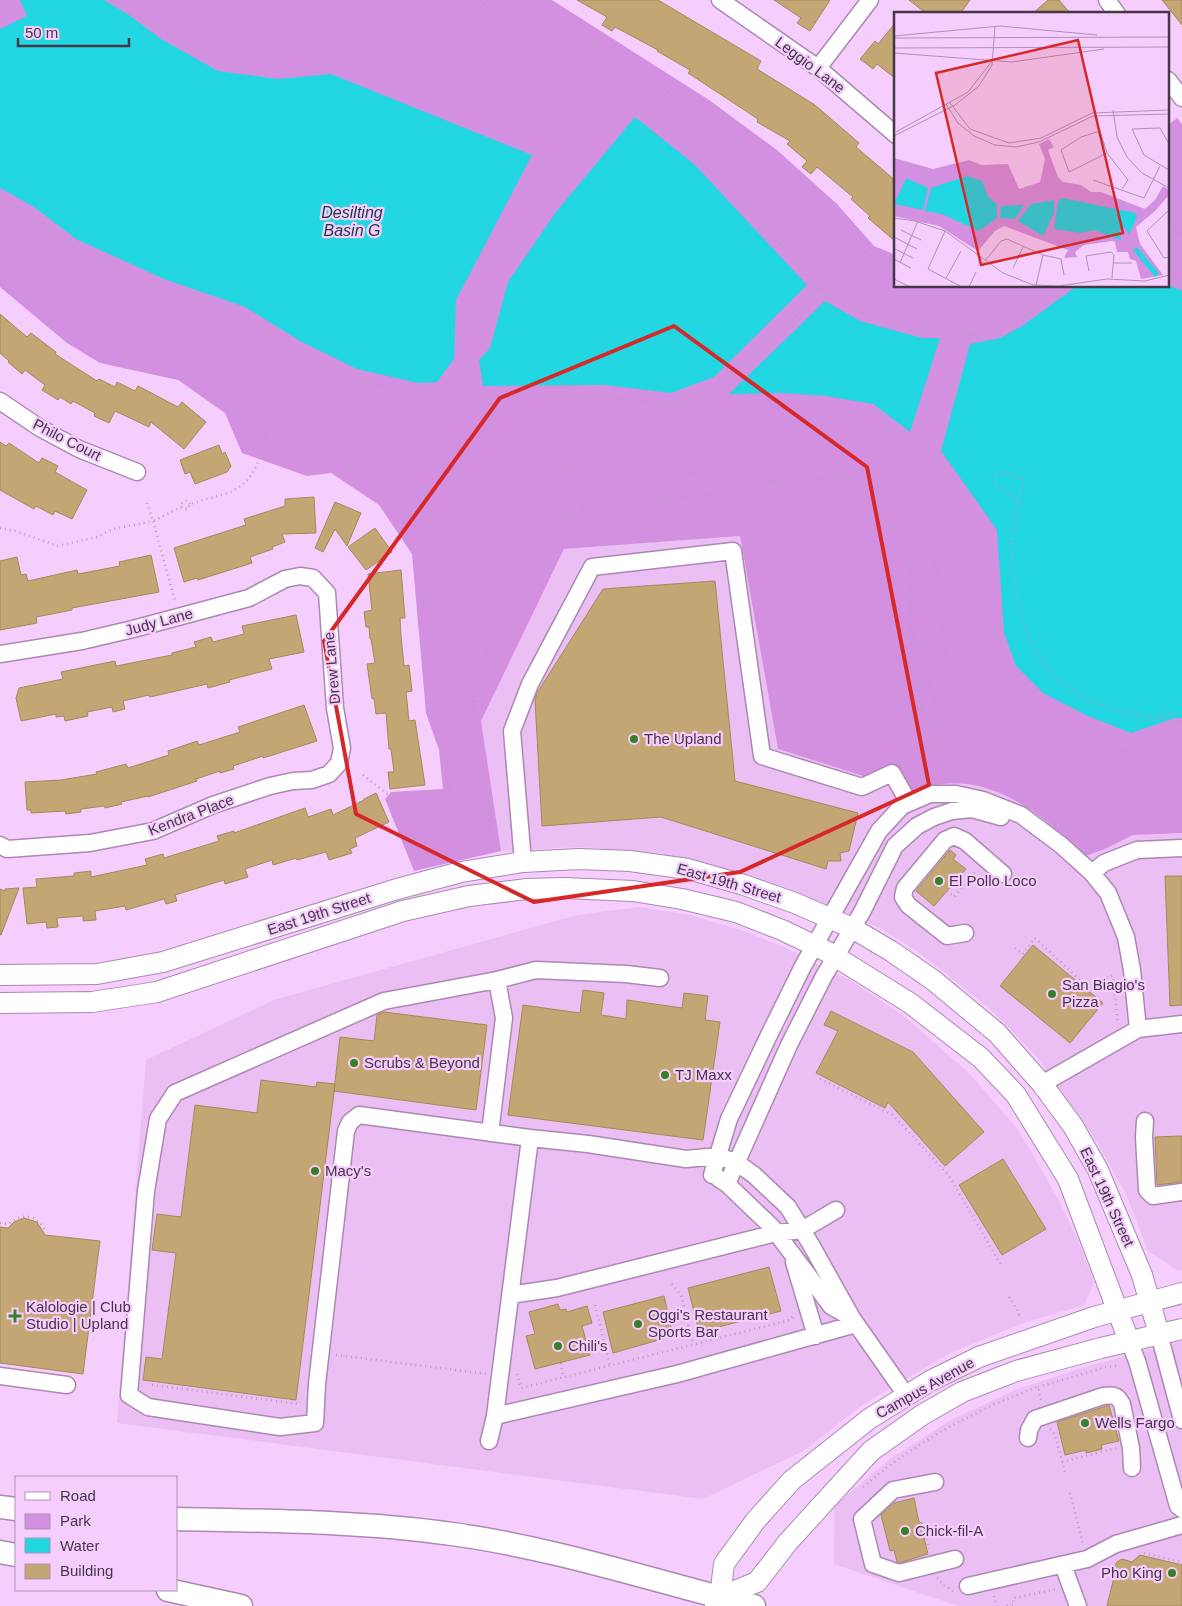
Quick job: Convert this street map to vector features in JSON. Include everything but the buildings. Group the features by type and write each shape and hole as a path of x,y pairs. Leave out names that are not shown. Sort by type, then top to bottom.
{"highway":[{"path":"0,1507 15,1509"},
{"path":"178,1519 318,1522 453,1534 566,1555 717,1602 754,1606"},
{"path":"0,1552 15,1555"},
{"path":"173,1591 241,1606"}],"main road":[{"name":"East 19th Street","path":"0,975 97,974 163,962 226,944 397,889 461,872 523,862 579,859 630,861 688,869 744,884 795,903 852,928 891,951 940,986 997,1033 1042,1084 1073,1126 1098,1170 1142,1275 1159,1334"},
{"name":"East 19th Street","path":"0,1004 92,1002 157,992 403,912 469,896 527,889 564,888 634,891 682,899 736,912 782,930 815,946 910,1003 981,1058 1016,1095 1044,1137 1068,1179 1130,1341"},
{"name":"Campus Avenue","path":"717,1602 724,1564 756,1520 792,1480 869,1419 906,1395 980,1357 1094,1317 1182,1293"},
{"name":"Campus Avenue","path":"717,1602 757,1582 805,1522 871,1451 922,1415 962,1392 1016,1371 1182,1329"}],"street":[{"name":"Leggio Lane","path":"720,0 818,68 894,133"},
{"path":"818,68 870,0"},
{"path":"1107,0 1116,12"},
{"path":"1170,83 1182,98"},
{"name":"Philo Court","path":"0,401 40,428 79,449 137,472"},
{"path":"523,862 512,732 530,684 592,567 733,552 762,756 862,787 892,773 908,803"},
{"name":"Judy Lane","path":"0,654 82,641 133,630 249,598 285,579 300,576 314,578"},
{"name":"Drew Lane","path":"314,578 327,592 329,607 328,629 335,708 342,748 339,763"},
{"name":"Kendra Place","path":"3,847 90,843 153,831 213,805 270,786 293,781 312,780 329,774 339,763"},
{"path":"712,1175 730,1118 803,966 879,831 902,806 930,794 956,794 983,800 1021,815 1046,833 1092,873 1108,893 1126,937 1132,970 1138,1029"},
{"path":"728,1184 736,1162 789,1045 896,846 917,826 934,817 952,811 972,809 1046,833"},
{"path":"965,933 947,936 908,905 903,897 905,888 945,840 954,836 965,840 1004,874"},
{"path":"1092,873 1104,863 1137,850 1182,848"},
{"path":"660,978 626,974 536,970 496,980 384,1001 175,1093 158,1119 146,1191 129,1395 148,1407 270,1426 280,1427 315,1423 316,1384 346,1131 350,1122 359,1115 588,1144 686,1159 718,1156 736,1162 754,1175 788,1207 854,1321 906,1395"},
{"path":"490,1133 504,1018 496,980"},
{"path":"1042,1084 1138,1029 1182,1024"},
{"path":"1145,1121 1147,1190 1153,1196 1182,1192"},
{"path":"489,1441 495,1416 530,1138"},
{"path":"686,1159 728,1184 776,1232 831,1306 854,1321"},
{"path":"510,1295 557,1288 776,1232 802,1230 836,1210"},
{"path":"790,1251 816,1336"},
{"path":"495,1416 677,1374 816,1336 854,1321"},
{"path":"1159,1334 1182,1420"},
{"path":"1130,1341 1178,1506 1182,1509"},
{"path":"0,1376 67,1385"},
{"path":"1028,1438 1029,1430 1035,1419 1113,1394 1119,1398 1122,1404 1131,1448 1132,1468"},
{"path":"936,1482 893,1490 862,1519 873,1564 899,1573 955,1560"},
{"path":"968,1586 1087,1559 1116,1544 1182,1525"},
{"path":"1063,1565 1078,1606"}],"path":[{"path":"110,0 195,49 235,67"},
{"path":"223,0 226,6 234,9 241,0"},
{"path":"480,0 487,7 509,20 555,41 574,56 601,84 679,142 750,210 818,288 838,302 862,313 912,330 973,335 1001,331 1062,288"},
{"path":"514,0 550,14 581,31 622,64 704,114 792,186 854,245 885,265 894,268"},
{"path":"0,196 28,213 76,249 123,274 250,321 308,357 338,372 371,384 411,391 515,397 597,397 655,402 690,402 711,393 798,315 818,288"},
{"path":"1170,226 1182,233"},
{"path":"0,248 21,264 42,285 91,321 124,338 186,354 205,364 238,392 268,423 301,441 354,458 394,482 425,520 450,561 457,564 464,565 481,557 490,546 523,489 535,479 569,464 644,471 758,477 775,481 834,478 851,480 876,487 901,508 921,531 934,557 941,587 942,626 947,657 972,704 984,712 1043,736 1085,748 1128,752 1182,741"},
{"path":"1170,277 1182,283"},
{"path":"181,507 188,509 190,504 229,492 243,484 255,470 261,456 268,423"},
{"path":"1018,501 995,484 997,472 1024,478 1018,501 1012,543 1017,599 1027,635 1045,667 1067,688 1094,702 1118,711 1154,716 1182,723"},
{"path":"822,479 868,504 887,522 901,545 910,569 913,639 938,710 947,724 965,738 997,755 1049,777 1104,796 1136,795 1182,788"},
{"path":"562,516 575,516 587,508 754,489 775,481"},
{"path":"492,851 488,804 480,778 472,721 474,688 479,669 521,585 552,528 562,516 566,503 570,500 580,500 587,508"},
{"path":"0,528 15,531 58,546 97,537 113,529 153,521 181,507 184,501 188,501 190,504"},
{"path":"147,503 175,601"},
{"path":"363,775 404,809 423,821 433,821 441,818 446,812 450,804 450,795 447,759 436,718 437,693 477,633 512,586 521,585"},
{"path":"913,639 907,648 922,709 932,734"},
{"path":"1154,716 1182,714"},
{"path":"932,734 938,734 942,739 941,745 937,749 931,748 928,744 928,738 932,734"},
{"path":"947,892 954,897 981,864"},
{"path":"1015,948 1023,954 1035,938 1083,983 1113,976 1118,1027"},
{"path":"820,1079 893,1115 949,1176 1001,1265"},
{"path":"0,1224 9,1224 16,1218 28,1218 41,1222 44,1229"},
{"path":"672,1284 681,1295 693,1344"},
{"path":"1009,1297 1021,1319"},
{"path":"595,1305 610,1365"},
{"path":"516,1371 521,1388 782,1322"},
{"path":"332,1354 490,1375"},
{"path":"561,1363 563,1377"},
{"path":"860,1490 892,1464 968,1416 1038,1387 1106,1367 1116,1366"},
{"path":"1038,1387 1047,1425 1055,1435 1065,1472"},
{"path":"1062,1462 1095,1452 1118,1448"},
{"path":"1070,1493 1084,1547"},
{"path":"924,1528 927,1528 926,1536 930,1552"},
{"path":"1140,1552 1182,1562"},
{"path":"1007,1606 1014,1604 1013,1598 1058,1588"}],"highlighted area":[{"path":"674,326 867,467 929,785 740,872 534,902 356,814 324,641 500,398"}],"shaded area":[{"path":"740,536 778,749 909,791 928,785 954,783 988,788 1025,805 1054,827 1086,856 1133,835 1182,833 1182,1270 1179,1271 1148,1251 1126,1194 1093,1136 1036,1056 989,1008 917,951 882,929 800,895 732,872 659,853 578,847 501,851 481,721 564,549"},
{"path":"639,907 690,915 741,930 784,947 851,981 905,1017 969,1073 1019,1131 1058,1199 1079,1242 1094,1283 1084,1305 1026,1322 950,1353 865,1403 803,1451 703,1499 117,1423 146,1060 274,1000 577,915"},
{"path":"1182,1341 1182,1606 958,1606 834,1564 834,1506 890,1459 951,1420 1015,1390 1081,1368"}],"green space":[{"path":"0,0 552,0 709,100 777,150 837,204 874,246 894,254 894,288 1170,288 1170,123 1177,118 1182,124 1182,833 1133,835 1086,856 1047,822 1027,808 1007,796 985,788 962,784 937,785 910,791 778,749 740,536 564,549 481,721 501,851 414,871 385,799 391,792 443,789 439,750 426,713 412,554 379,505 331,473 307,476 242,453 225,413 178,380 100,363 67,343 0,287"}],"water":[{"name":"Desilting Basin G","path":"20,0 104,0 129,15 161,39 218,71 278,79 331,74 532,155 456,300 454,359 437,382 418,383 357,369 300,341 245,307 164,279 76,239 34,207 0,188 0,29 27,16"},
{"path":"635,117 694,164 807,285 714,377 671,393 604,385 483,386 479,360 490,348 508,282 556,212"},
{"path":"1170,286 1182,291 1182,718 1175,718 1131,733 1088,716 1043,693 1016,666 1004,633 997,530 941,451 970,344 1000,338 1022,326 1074,288 1170,288"},
{"path":"825,301 860,321 922,338 940,338 910,432 873,404 826,396 783,393 729,394"}],"place":[{"name":"The Upland","path":"634,739"},
{"name":"El Pollo Loco","path":"939,881"},
{"name":"San Biagio's Pizza","path":"1052,994"},
{"name":"Scrubs & Beyond","path":"354,1063"},
{"name":"TJ Maxx","path":"665,1075"},
{"name":"Macy's","path":"315,1171"},
{"name":"Kalologie | Club Studio | Upland","path":"15,1316"},
{"name":"Oggi's Restaurant Sports Bar","path":"638,1324"},
{"name":"Chili's","path":"558,1346"},
{"name":"Wells Fargo","path":"1085,1423"},
{"name":"Chick-fil-A","path":"905,1531"},
{"name":"Pho King","path":"1172,1573"}]}
